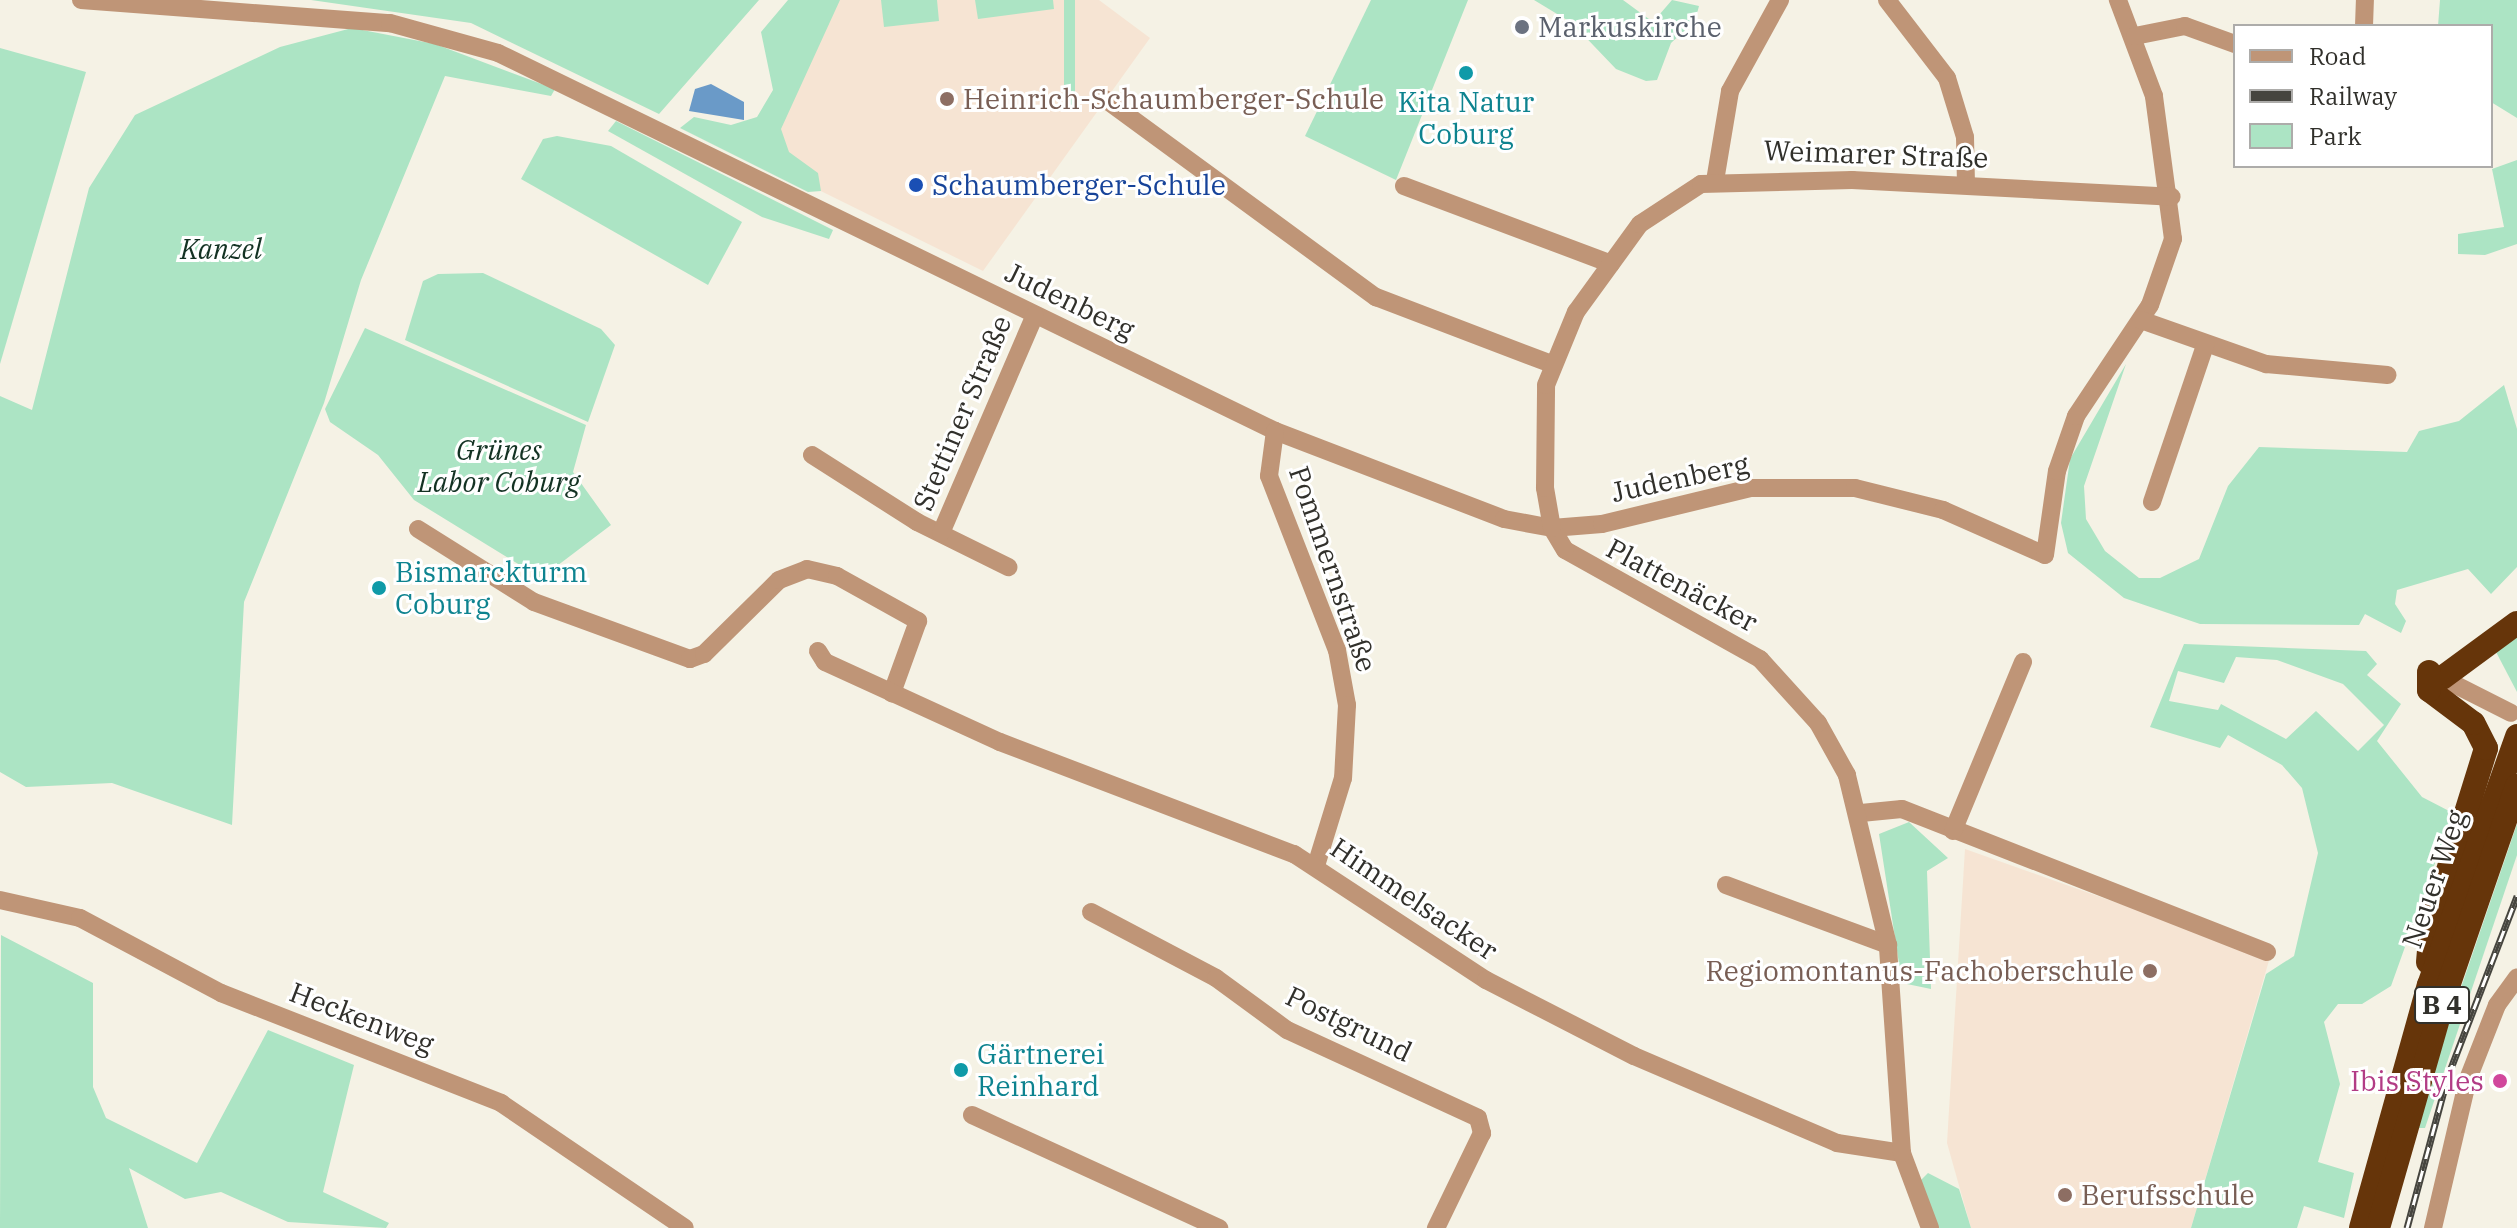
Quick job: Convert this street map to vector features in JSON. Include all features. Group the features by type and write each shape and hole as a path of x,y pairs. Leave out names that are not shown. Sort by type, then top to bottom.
{"highway":[{"path":"2429,985 2431,925 2486,748 2473,723 2429,690 2436,675 2517,623"},
{"name":"Neuer Weg","path":"2361,1228 2429,985 2514,724"},
{"name":"Neuer Weg","path":"2378,1228 2436,1023 2517,786"}],"street":[{"name":"Judenberg","path":"81,0 188,4 432,31 498,53 1275,431 1411,488 1552,528 1630,518 1751,488 1855,488 1943,510 2045,555 2057,471 2076,416 2141,320"},
{"path":"251,0 310,18"},
{"path":"1715,181 1730,91 1780,0"},
{"path":"1887,0 1947,78 1965,137 1966,185"},
{"path":"2118,0 2135,36 2172,197 2169,260 2141,320 2205,345 2301,370 2388,375"},
{"path":"2364,24 2365,0"},
{"path":"2135,36 2185,26 2233,43"},
{"path":"1105,99 1364,290 1551,364"},
{"name":"Weimarer Straße","path":"1552,528 1543,427 1551,364 1611,264 1668,200 1715,181 1966,185 2172,197"},
{"path":"1404,186 1611,264"},
{"name":"Stettiner Straße","path":"941,533 1035,315"},
{"path":"2152,502 2205,345"},
{"name":"Pommernstraße","path":"1275,431 1269,476 1337,650 1347,705 1343,778 1316,866"},
{"name":"Stettiner Straße","path":"812,455 941,533 1008,567"},
{"name":"Plattenäcker","path":"1552,528 1580,562 1713,627 1776,672 1818,723 1861,813 1888,945 1902,1153 1930,1228"},
{"path":"418,529 534,602 690,659 704,654 779,580 807,569 837,576 918,621 892,693"},
{"name":"Himmelsacker","path":"818,651 825,662 892,693 1316,866 1411,936 1559,1021 1837,1143 1902,1153"},
{"path":"1953,831 2023,662"},
{"path":"2436,675 2514,724"},
{"path":"1861,813 1893,806 2267,952"},
{"path":"1726,885 1888,945"},
{"name":"Heckenweg","path":"0,900 80,918 221,993 501,1103 685,1228"},
{"name":"Postgrund","path":"1091,912 1216,978 1287,1030 1478,1118 1482,1133 1436,1228"},
{"path":"2433,1228 2468,1079 2497,1005 2517,977"},
{"path":"972,1115 1219,1228"}],"shaded area":[{"name":"Heinrich-Schaumberger-Schule","path":"838,0 1099,0 1150,38 983,271 758,160"},
{"path":"1965,849 2270,957 2191,1228 1971,1228 1947,1143"}],"green space":[{"path":"311,0 759,0 659,114 471,23"},
{"path":"788,0 840,0 781,129 789,152 818,173 821,191 808,192 680,128 694,117 731,125 757,117 773,90 761,32"},
{"path":"881,0 937,0 939,21 884,27"},
{"path":"975,0 1053,0 1054,9 978,19"},
{"path":"1064,0 1075,0 1075,112 1064,112"},
{"path":"1371,0 1468,0 1396,180 1305,136"},
{"path":"1534,0 1623,0 1653,22 1672,0 1699,6 1695,21 1671,43 1657,80 1646,81 1616,69 1572,23"},
{"path":"2440,0 2517,0 2517,118 2493,103 2493,24 2438,24"},
{"name":"Kanzel","path":"352,28 435,44 555,89 551,96 445,76 361,280 324,403 244,602 232,825 112,783 26,787 0,772 0,396 32,410 89,188 135,115 280,47"},
{"path":"0,48 86,72 0,364"},
{"path":"616,121 833,230 829,239 762,217 608,131"},
{"path":"557,136 611,146 742,222 708,285 521,179 543,139"},
{"path":"2517,160 2517,244 2485,255 2458,254 2458,234 2504,227 2492,169"},
{"path":"483,273 601,329 615,345 588,422 405,340 423,281 438,274"},
{"name":"Grünes Labor Coburg","path":"365,328 586,425 573,472 611,525 541,578 414,500 378,455 330,422 325,409"},
{"path":"2126,364 2084,486 2086,519 2105,551 2139,578 2160,578 2199,559 2228,486 2259,447 2407,452 2419,431 2459,421 2504,385 2517,429 2517,567 2491,594 2468,569 2397,590 2395,604 2406,621 2401,633 2365,614 2359,625 2200,624 2124,598 2068,553 2061,523 2070,459"},
{"path":"2517,634 2517,692 2495,650"},
{"path":"2184,644 2366,651 2377,664 2367,675 2401,704 2377,741 2422,797 2453,813 2391,986 2362,1004 2338,1004 2324,1022 2340,1084 2318,1162 2354,1173 2344,1218 2304,1206 2297,1228 2191,1228 2266,974 2294,956 2318,853 2302,788 2282,765 2228,735 2220,748 2150,727","holes":["2236,657 2277,660 2343,684 2384,725 2358,751 2316,711 2286,739 2221,704 2218,710 2169,701 2178,671 2224,683"]},
{"path":"1909,822 1948,858 1927,871 1931,989 1902,983 1879,834"},
{"path":"2517,824 2517,855 2425,1128 2413,1128"},
{"path":"1,935 93,983 93,1087 106,1118 197,1163 268,1030 354,1065 323,1192 389,1223 386,1228 288,1222 221,1192 185,1199 129,1168 148,1228 0,1228"},
{"path":"1928,1173 1959,1189 1971,1228 1935,1228 1919,1182"}],"water":[{"path":"711,84 744,102 744,120 689,111 695,89"}],"railway":[{"path":"2407,1228 2448,1076 2517,896"}],"place":[{"name":"Markuskirche","path":"1522,27"},
{"name":"Kita Natur Coburg","path":"1466,73"},
{"name":"Heinrich-Schaumberger-Schule","path":"947,99"},
{"name":"Schaumberger-Schule","path":"916,185"},
{"name":"Bismarckturm Coburg","path":"379,588"},
{"name":"Regiomontanus-Fachoberschule","path":"2150,971"},
{"name":"Gärtnerei Reinhard","path":"961,1070"},
{"name":"Ibis Styles","path":"2500,1081"},
{"name":"Berufsschule","path":"2065,1195"}]}
